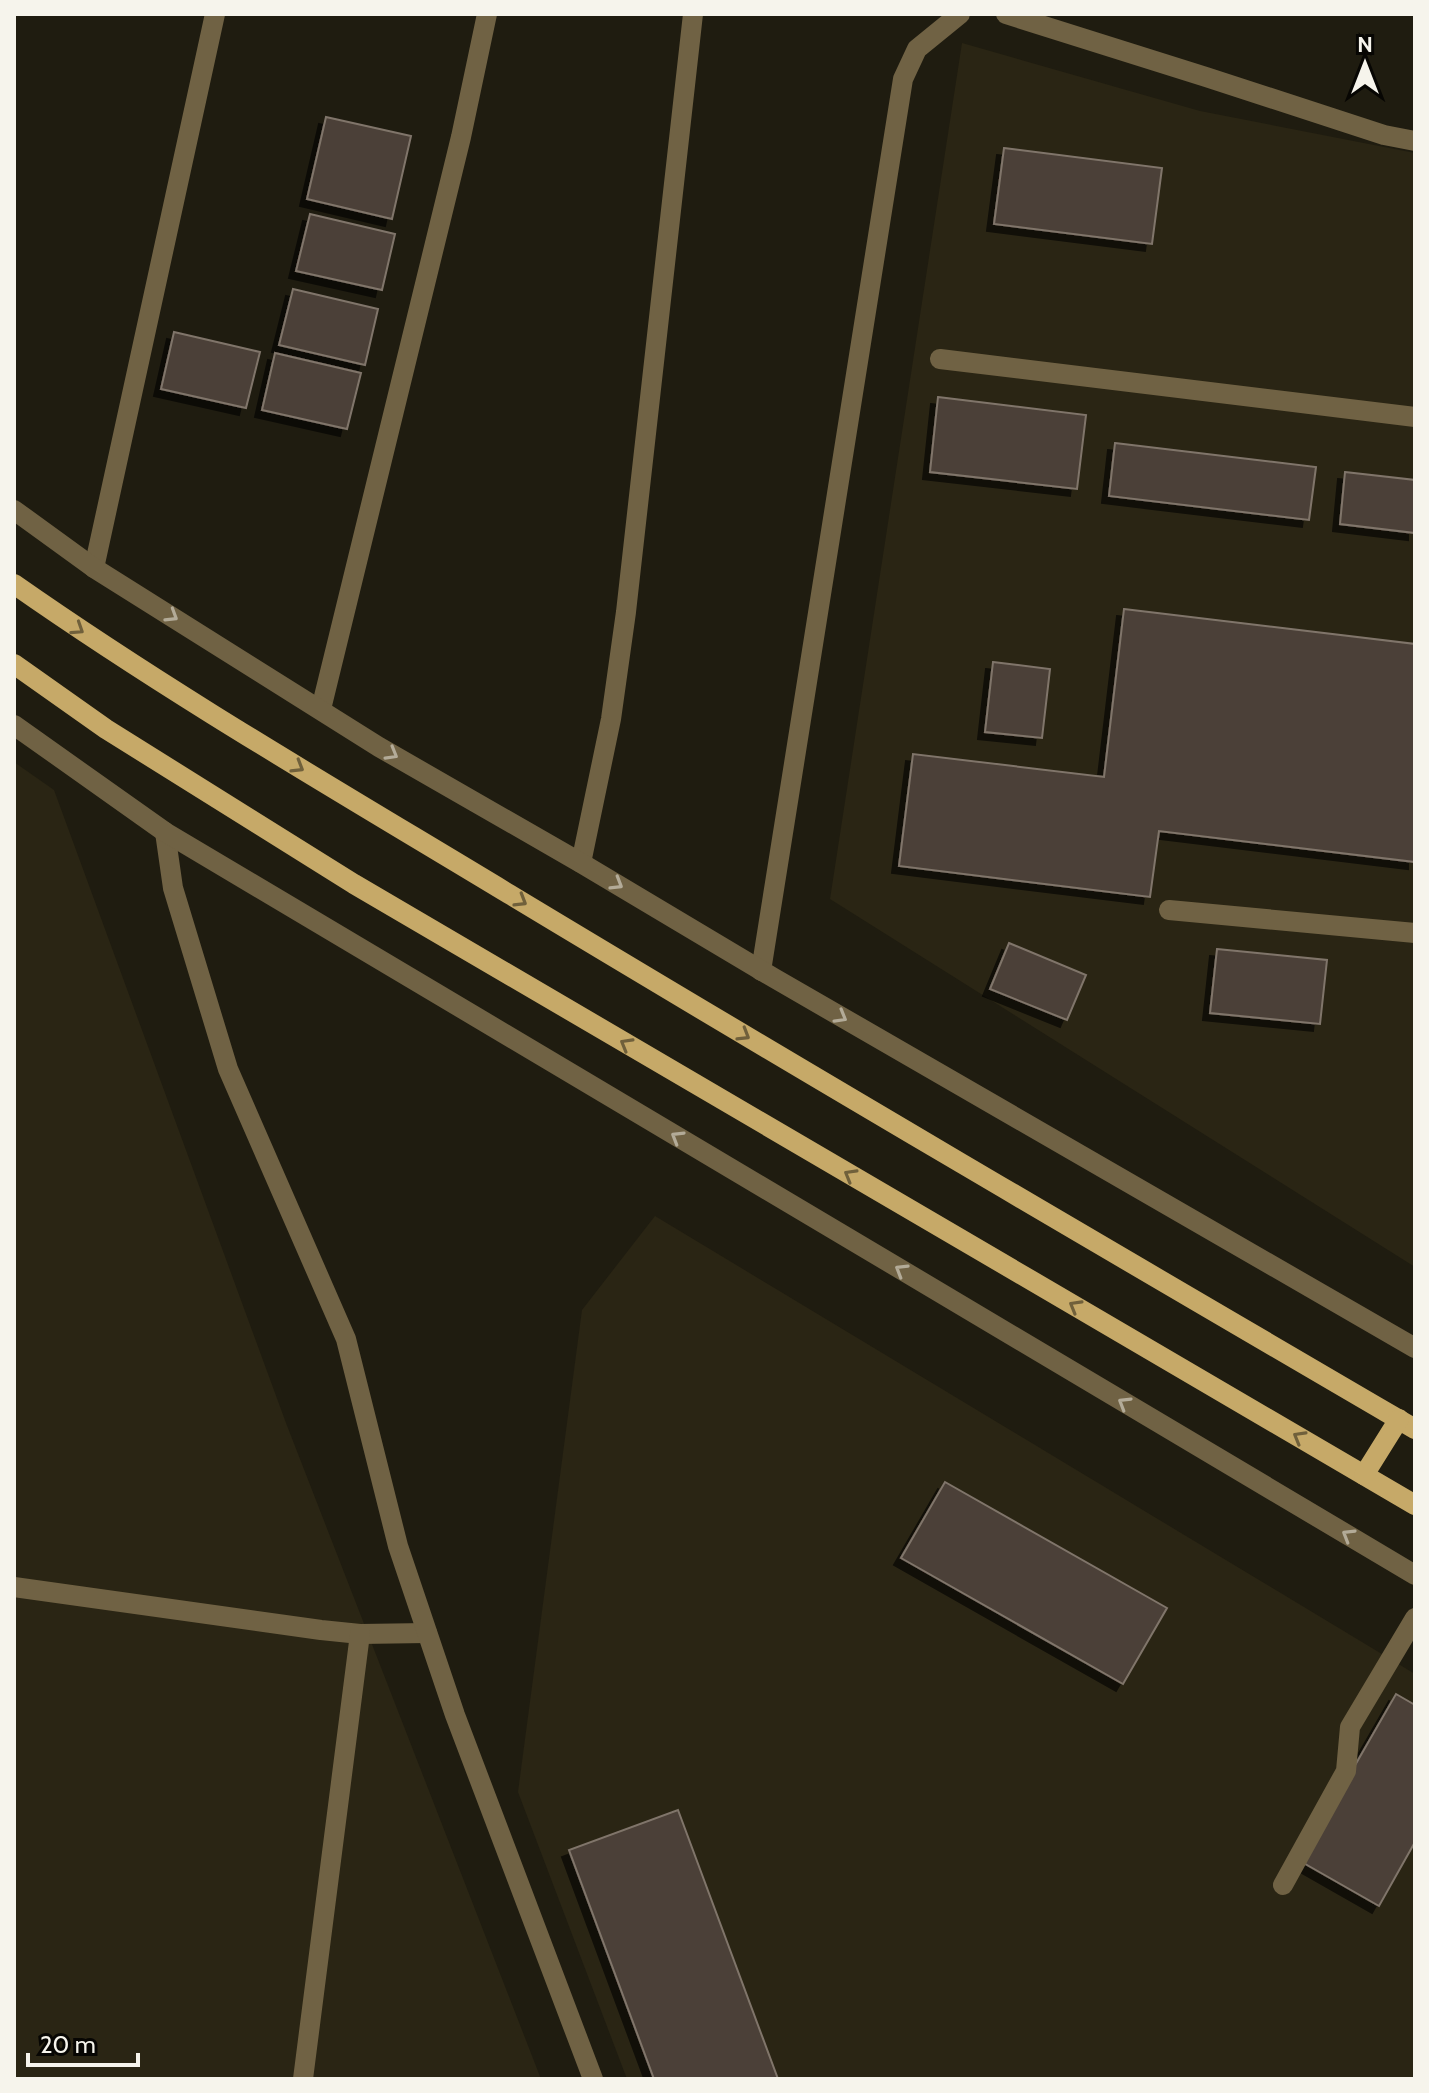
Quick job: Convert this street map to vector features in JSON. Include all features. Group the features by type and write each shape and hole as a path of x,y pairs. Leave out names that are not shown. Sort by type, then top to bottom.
{"main road":[{"path":"14,584 69,623 235,729 633,969 1407,1424 1364,1475"},
{"path":"14,664 106,729 354,884 1415,1505"}],"street":[{"path":"94,568 215,14"},
{"path":"321,709 461,137 487,14"},
{"path":"581,863 611,719 626,612 693,14"},
{"path":"761,971 903,79 917,49 960,14"},
{"path":"1006,14 1384,135 1415,141"},
{"path":"940,359 1415,417"},
{"path":"14,510 94,568 379,747 1415,1348"},
{"path":"14,725 165,832 1415,1575"},
{"path":"165,832 173,888 228,1069 346,1339 398,1546 427,1633 593,2079"},
{"path":"1169,910 1415,933"},
{"path":"14,1587 360,1634 427,1633"},
{"path":"1283,1885 1346,1771 1350,1727 1415,1618"},
{"path":"303,2079 360,1634"}],"shaded area":[{"path":"962,43 1200,111 1415,153 1415,1267 830,899"},
{"path":"14,762 54,790 286,1423 541,2079 14,2079"},
{"path":"655,1216 1415,1674 1415,2079 627,2079 518,1792 582,1310"}],"building":[{"path":"326,117 411,136 392,219 307,199"},
{"path":"1004,148 1162,168 1152,244 994,224"},
{"path":"310,214 395,234 382,290 296,271"},
{"path":"293,289 378,309 365,365 279,345"},
{"path":"174,332 260,352 246,408 161,389"},
{"path":"275,353 361,373 347,429 262,410"},
{"path":"938,397 1086,415 1077,489 930,472"},
{"path":"1115,443 1316,467 1309,520 1109,496"},
{"path":"1345,472 1415,480 1415,533 1340,524"},
{"path":"1124,609 1415,644 1415,862 1159,831 1150,897 899,866 913,754 1104,777"},
{"path":"993,662 1050,669 1042,738 985,732"},
{"path":"1009,943 1086,975 1067,1020 990,989"},
{"path":"1217,949 1327,960 1320,1024 1210,1013"},
{"path":"945,1482 1167,1608 1123,1684 901,1558"},
{"path":"1396,1694 1415,1705 1415,1842 1379,1906 1300,1861"},
{"path":"678,1810 778,2079 654,2079 569,1850"}]}
